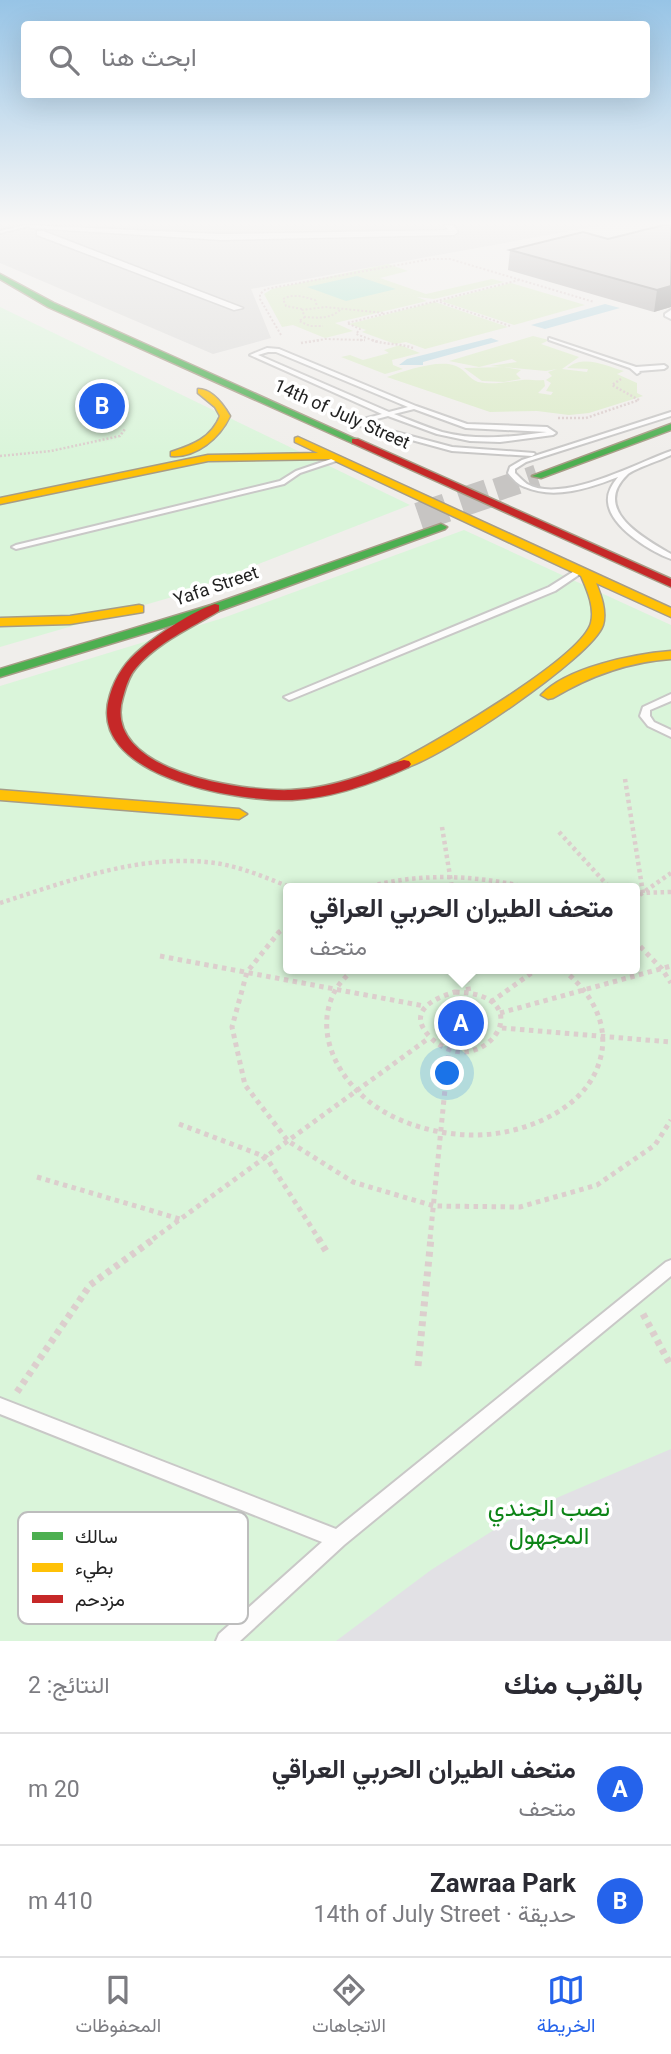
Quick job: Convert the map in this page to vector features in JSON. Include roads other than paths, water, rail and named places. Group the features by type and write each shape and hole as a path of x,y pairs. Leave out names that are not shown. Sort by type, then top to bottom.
{"main road":[{"name":"14th of July Street","path":"26,302 671,597"},
{"name":"14th of July Street","path":"47,302 671,583"},
{"path":"66,302 671,573"},
{"name":"14th of July Street","path":"81,302 307,401"},
{"path":"40,309 67,329 139,362"},
{"path":"0,492 156,460 213,438 223,428 225,416 219,405 195,388 236,409"},
{"name":"14th of July Street","path":"352,421 459,468"},
{"path":"537,476 671,427"},
{"path":"283,432 671,613"},
{"path":"554,482 671,439"},
{"path":"0,501 208,458 334,458"},
{"path":"496,484 546,506"},
{"name":"Yafa Street","path":"0,659 441,527"},
{"path":"608,533 671,558"},
{"path":"201,599 123,676 113,695 110,716 118,737 137,757 161,771 193,784 228,791 285,796 339,788 380,775 455,736 572,655 592,636 598,617 583,573"},
{"name":"Yafa Street","path":"0,674 201,599"},
{"path":"0,622 38,624 91,619 157,606"},
{"path":"533,706 586,674 622,662 671,655"},
{"path":"0,794 234,814 262,814"}],"street":[{"path":"221,302 238,308"}],"lane":[{"path":"551,339 636,370 668,369"},
{"path":"277,350 414,407 467,426 547,429 553,433 500,440 470,439 439,433 388,414 253,355 277,350"},
{"path":"668,369 663,364 671,361"},
{"path":"352,421 414,407"},
{"path":"671,414 524,461 512,468 511,473 514,478 529,485 555,490 592,485 671,453"},
{"path":"352,421 435,446 470,452 520,455 566,449"},
{"path":"16,547 282,483 298,472 334,458"},
{"path":"626,471 614,487 611,499 614,512 623,525 639,538 671,558"},
{"path":"289,696 552,589 583,573"},
{"path":"670,698 646,709 645,716 651,724 671,734"},
{"path":"248,1621 338,1539 671,1267"},
{"path":"3,1407 338,1539"},
{"path":"226,1641 245,1624"}],"water":[{"path":"605,304 620,308 545,329 531,325"},
{"path":"491,338 499,341 423,362 423,365 399,365 407,359"}],"tunnel":[{"path":"496,490 537,476"},
{"path":"419,517 501,489"}],"place":[{"name":"Zawraa Park","path":"102,406"},
{"name":"متحف الطيران الحربي العراقي","path":"461,1023"}],"park label":[{"name":"نصب الجندي المجهول","path":"549,1522"}]}
